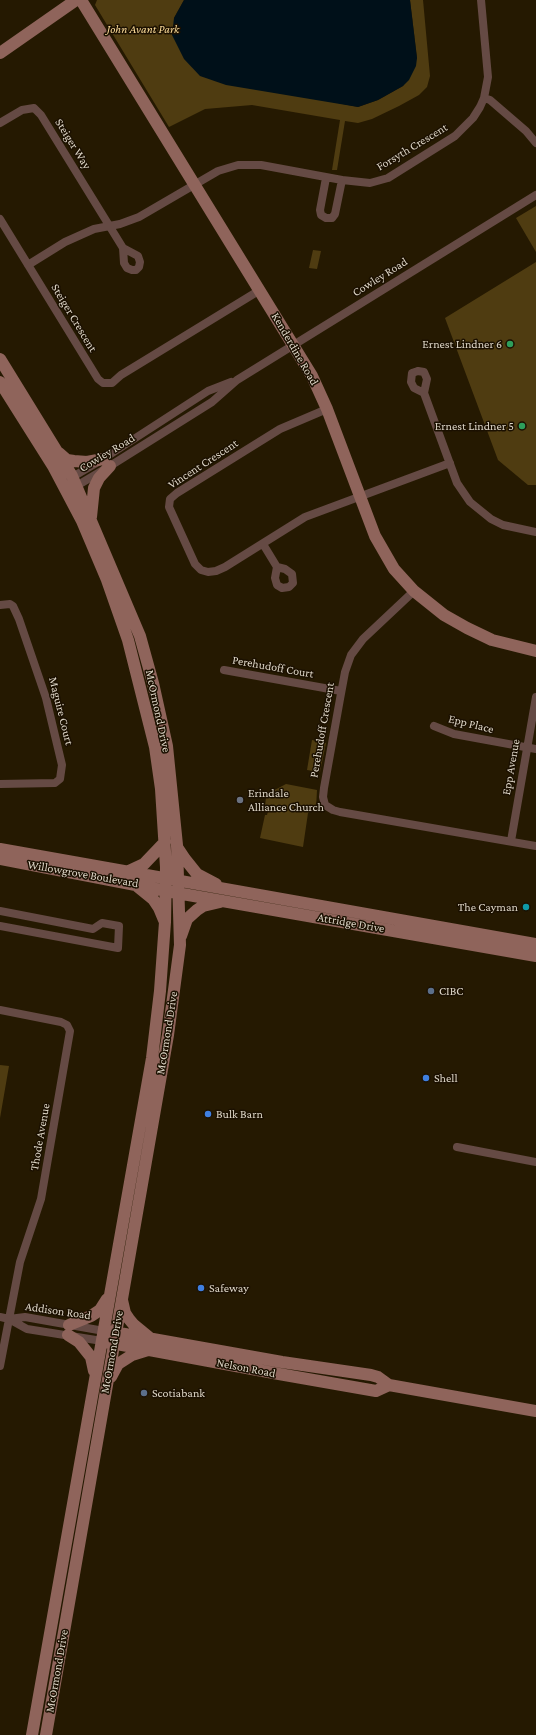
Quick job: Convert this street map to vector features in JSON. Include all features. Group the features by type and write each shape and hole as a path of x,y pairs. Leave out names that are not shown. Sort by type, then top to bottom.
{"main road":[{"path":"0,53 16,40 76,0"},
{"name":"Kenderdine Road","path":"81,0 312,376 327,409 375,536 394,569 414,591 444,615 492,640 536,651"},
{"path":"0,46 16,40"},
{"name":"McOrmond Drive","path":"0,359 57,451 82,521 107,580 128,640 141,686 155,748 161,789 164,842 180,945 168,1035 121,1297 95,1383 32,1735"},
{"name":"McOrmond Drive","path":"0,382 70,484 91,518 140,636 153,682 167,746 177,845 165,922 159,998 152,1058 109,1296 107,1385 46,1735"},
{"path":"57,451 67,460 107,463 94,488 91,518"},
{"path":"164,842 144,864 129,877 149,895 159,908 165,922"},
{"path":"177,845 184,859 197,874 212,881 220,888"},
{"name":"Willowgrove Boulevard","path":"0,849 171,885"},
{"name":"Willowgrove Boulevard","path":"0,859 129,877"},
{"name":"Attridge Drive","path":"171,885 220,888 536,944"},
{"name":"Attridge Drive","path":"171,885 226,900 536,956"},
{"path":"180,945 187,919 196,910 212,903 226,900"},
{"path":"141,1113 150,1134"},
{"path":"95,1383 91,1357 68,1330 100,1310 109,1296"},
{"path":"107,1385 118,1364 150,1345 125,1313 121,1297"},
{"name":"Nelson Road","path":"109,1337 150,1345 378,1377 389,1385 536,1411"}],"street":[{"name":"Forsyth Crescent","path":"195,185 218,171 238,164 261,165 326,178 370,183 388,178 456,136 473,118 484,98 488,77 481,0"},
{"path":"484,98 490,100 521,127 536,143"},
{"name":"Steiger Way","path":"0,123 22,110 34,108 41,115 109,226"},
{"path":"326,178 320,210 321,215 326,218 332,218 335,214 342,180"},
{"path":"0,220 28,265 65,242 94,229 139,217 152,211 195,185"},
{"name":"Cowley Road","path":"70,484 107,463 208,392 237,380 536,194"},
{"path":"109,226 123,248"},
{"name":"Steiger Crescent","path":"28,265 98,379 104,383 112,383 121,375 260,290"},
{"path":"424,394 457,483 470,502 479,511 504,525 536,532"},
{"name":"Vincent Crescent","path":"327,409 280,429 183,489 170,499 170,506 195,564 202,570 208,572 216,571 263,544 305,517 450,463"},
{"path":"263,544 276,567"},
{"name":"Perehudoff Crescent","path":"414,591 363,639 351,655 345,672 341,691 323,797 326,807 340,812 536,846"},
{"name":"Maguire Court","path":"0,605 10,604 13,606 19,619 46,698 62,765 60,779 55,783 0,784"},
{"name":"Perehudoff Court","path":"224,670 341,691"},
{"name":"Epp Avenue","path":"511,841 536,698"},
{"name":"Epp Place","path":"434,726 454,734 536,749"},
{"path":"0,911 93,928 102,923 119,926 118,948 0,926"},
{"name":"Thode Avenue","path":"0,1010 61,1022 67,1025 70,1031 41,1199 20,1262 9,1319"},
{"path":"457,1147 536,1162"},
{"name":"Addison Road","path":"0,1317 9,1319 27,1329 68,1330"},
{"name":"Addison Road","path":"9,1319 25,1317 68,1330 109,1337"},
{"path":"0,1366 9,1319"}],"green space":[{"name":"John Avant Park","path":"97,0 184,0 174,18 338,103 358,107 378,100 403,86 417,58 410,0 423,0 430,76 427,87 419,95 399,106 372,119 358,123 345,121 337,170 332,170 340,120 252,105 205,109 169,127 95,5"},
{"path":"536,206 536,252 516,218"},
{"path":"313,250 321,251 317,269 309,268"},
{"path":"536,262 536,485 528,485 498,460 445,318"},
{"path":"312,740 326,743 320,772 307,770"},
{"path":"286,784 317,790 316,808 308,813 303,847 260,838 265,815 267,815 269,808 265,807 266,797 261,796 261,791 271,792"},
{"path":"0,1065 9,1066 0,1118"}],"shaded area":[{"path":"184,0 410,0 417,58 416,66 409,80 403,86 378,100 358,107 226,85 200,76 184,59 172,35 174,18"}],"place":[{"name":"Ernest Lindner 6","path":"510,344"},
{"name":"Ernest Lindner 5","path":"522,426"},
{"name":"Erindale Alliance Church","path":"240,800"},
{"name":"The Cayman","path":"526,907"},
{"name":"CIBC","path":"431,991"},
{"name":"Shell","path":"426,1078"},
{"name":"Bulk Barn","path":"208,1114"},
{"name":"Safeway","path":"201,1288"},
{"name":"Scotiabank","path":"144,1393"}]}
